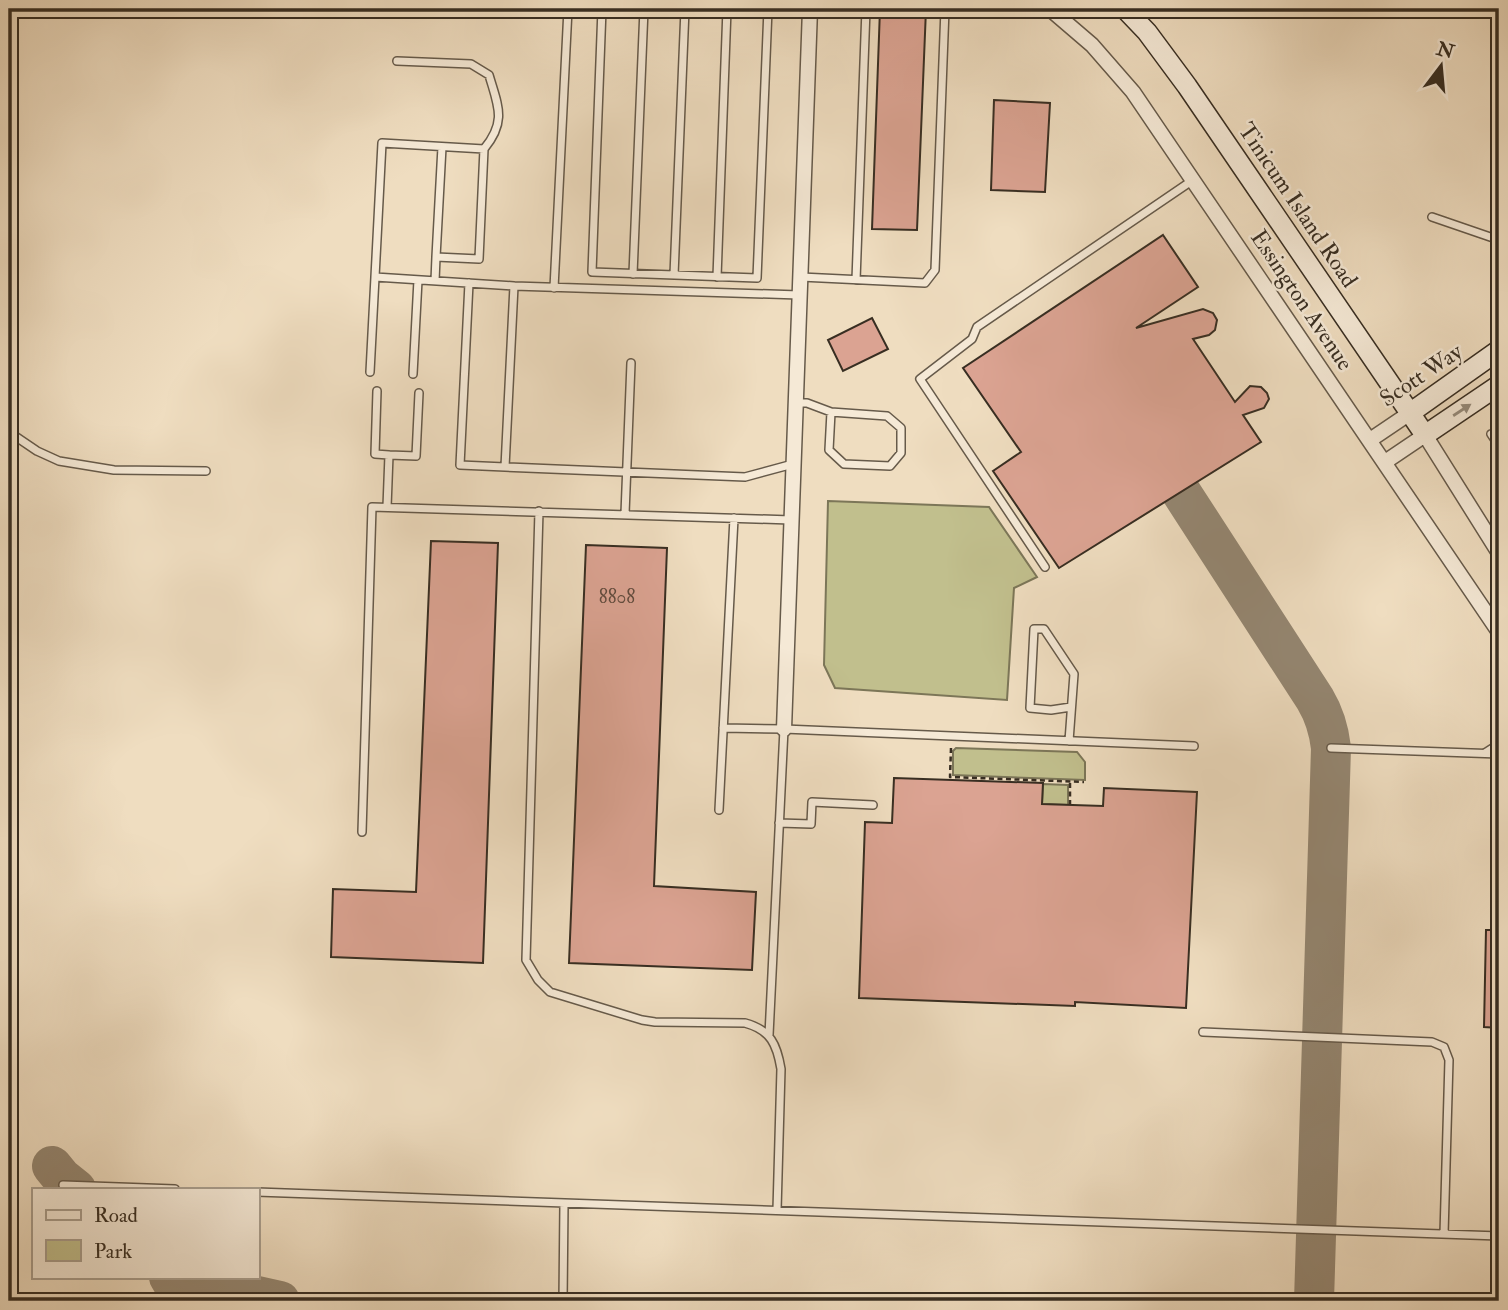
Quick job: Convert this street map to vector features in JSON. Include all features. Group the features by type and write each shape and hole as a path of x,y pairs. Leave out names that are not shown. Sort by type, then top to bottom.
{"street":[{"path":"784,729 810,9"},
{"name":"Essington Avenue","path":"1050,9 1092,45 1121,76 1499,632"},
{"name":"Tinicum Island Road","path":"1125,9 1147,32 1188,86 1425,435"},
{"name":"Scott Way","path":"1370,440 1499,350"},
{"path":"1385,462 1499,385"},
{"path":"1425,435 1499,554"}],"lane":[{"path":"554,288 568,9"},
{"path":"602,9 592,272 757,278 768,9"},
{"path":"633,274 644,9"},
{"path":"674,275 685,9"},
{"path":"716,277 727,9"},
{"path":"856,280 866,9"},
{"path":"800,277 925,283 935,270 944,9"},
{"path":"397,61 471,64 489,75 500,114 493,138 484,149 479,259 436,257"},
{"path":"370,372 382,143 484,149"},
{"path":"435,281 442,147"},
{"path":"1045,567 920,379 972,340 977,327 1193,180"},
{"path":"1432,217 1499,240"},
{"path":"375,277 554,288 799,295"},
{"path":"413,374 418,280"},
{"path":"469,283 460,465 745,477 793,464"},
{"path":"505,467 514,286"},
{"path":"625,514 631,363"},
{"path":"377,391 375,454 389,455 416,456 419,393"},
{"path":"796,403 807,403 831,412 887,416 901,428 901,453 890,466 844,464 829,450 831,412"},
{"path":"9,432 37,451 59,461 114,470 206,471"},
{"path":"1491,434 1499,446"},
{"path":"387,507 389,455"},
{"path":"362,832 372,507 791,520"},
{"path":"539,511 526,960 550,992 642,1020 745,1023 755,1025 769,1035 778,1049 781,1069 777,1210"},
{"path":"719,810 734,518"},
{"path":"1069,741 1074,674 1044,629 1034,628 1030,708 1071,707"},
{"path":"723,728 1194,746"},
{"path":"769,1035 784,729"},
{"path":"1484,753 1499,744"},
{"path":"1331,748 1499,754"},
{"path":"779,823 811,824 812,802 873,805"},
{"path":"1203,1032 1432,1042 1444,1047 1449,1060 1444,1234"},
{"path":"63,1185 147,1188"},
{"path":"259,1192 1499,1236"},
{"path":"563,1301 564,1203"}],"path":[{"path":"951,748 950,777 1084,782"},
{"path":"1070,781 1070,805"}],"green space":[{"path":"828,501 989,507 1037,577 1014,588 1007,700 835,688 824,665"},
{"path":"956,748 1077,752 1085,762 1085,780 953,775 953,751"},
{"path":"1043,784 1068,785 1068,805 1042,804"}],"building":[{"path":"880,9 926,9 917,230 872,229"},
{"path":"994,100 1050,103 1045,192 991,190"},
{"path":"1163,235 1198,287 1136,328 1203,309 1213,313 1217,320 1215,330 1209,335 1193,339 1235,402 1250,386 1261,387 1267,393 1269,399 1264,408 1243,415 1261,442 1059,568 993,471 1021,452 963,368"},
{"path":"872,318 888,349 843,371 828,340"},
{"path":"431,541 498,543 483,963 331,957 333,889 416,892"},
{"path":"586,545 667,548 654,886 756,892 752,970 569,963"},
{"path":"894,778 1043,783 1042,804 1103,806 1104,788 1197,792 1186,1008 1075,1002 1075,1006 859,998 865,822 892,823"},
{"path":"1486,930 1499,930 1499,1028 1484,1027"}],"taxiway":[{"path":"1181,492 1315,699 1330,741 1314,1301"},
{"path":"52,1166 75,1188"},
{"path":"170,1278 183,1301"},
{"path":"208,1278 239,1292 280,1301"}]}
